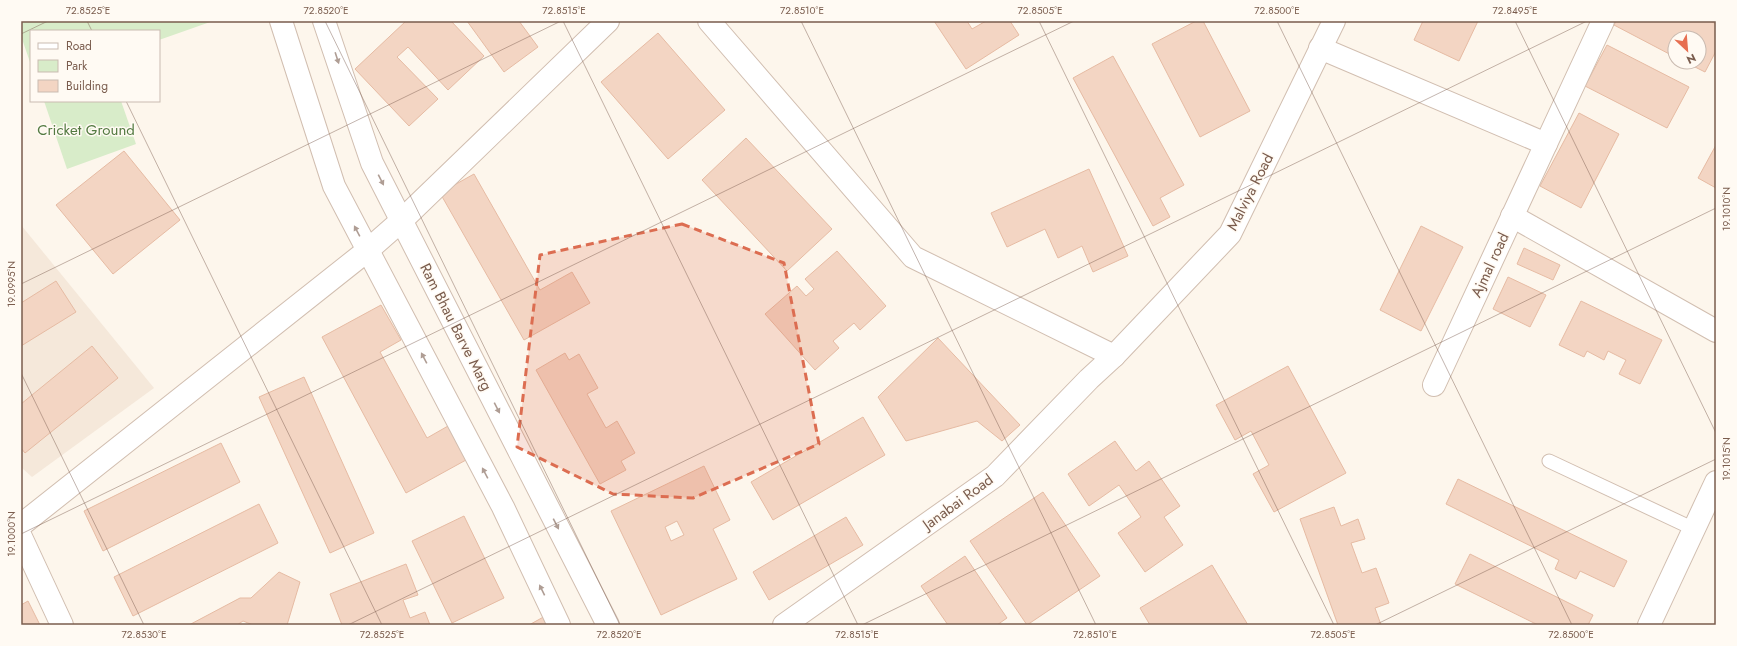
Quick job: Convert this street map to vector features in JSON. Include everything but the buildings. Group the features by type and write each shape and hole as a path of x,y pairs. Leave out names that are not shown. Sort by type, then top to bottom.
{"street":[{"path":"281,21 334,186 503,507 559,625"},
{"name":"Ram Bhau Barve Marg","path":"324,21 372,163 608,625"},
{"path":"21,525 368,250 401,221 608,21"},
{"path":"709,21 913,257 1114,356"},
{"name":"Malviya Road","path":"1114,356 1230,234 1334,21"},
{"name":"Ajmal road","path":"1434,386 1603,21"},
{"path":"1320,48 1546,144"},
{"path":"1512,216 1716,331"},
{"name":"Janabai Road","path":"784,625 995,476 1089,379 1114,356"},
{"path":"1649,625 1716,482"},
{"path":"21,537 62,625"}],"lane":[{"path":"1549,461 1694,529"}],"highlighted area":[{"path":"682,224 784,263 819,444 693,498 613,494 517,447 540,255"}],"shaded area":[{"path":"21,225 154,388 32,477 21,467"}],"green space":[{"path":"21,21 213,21 160,40 160,30 30,30 30,62 21,36"},
{"name":"Cricket Ground","path":"44,102 121,102 136,144 67,169"}]}
